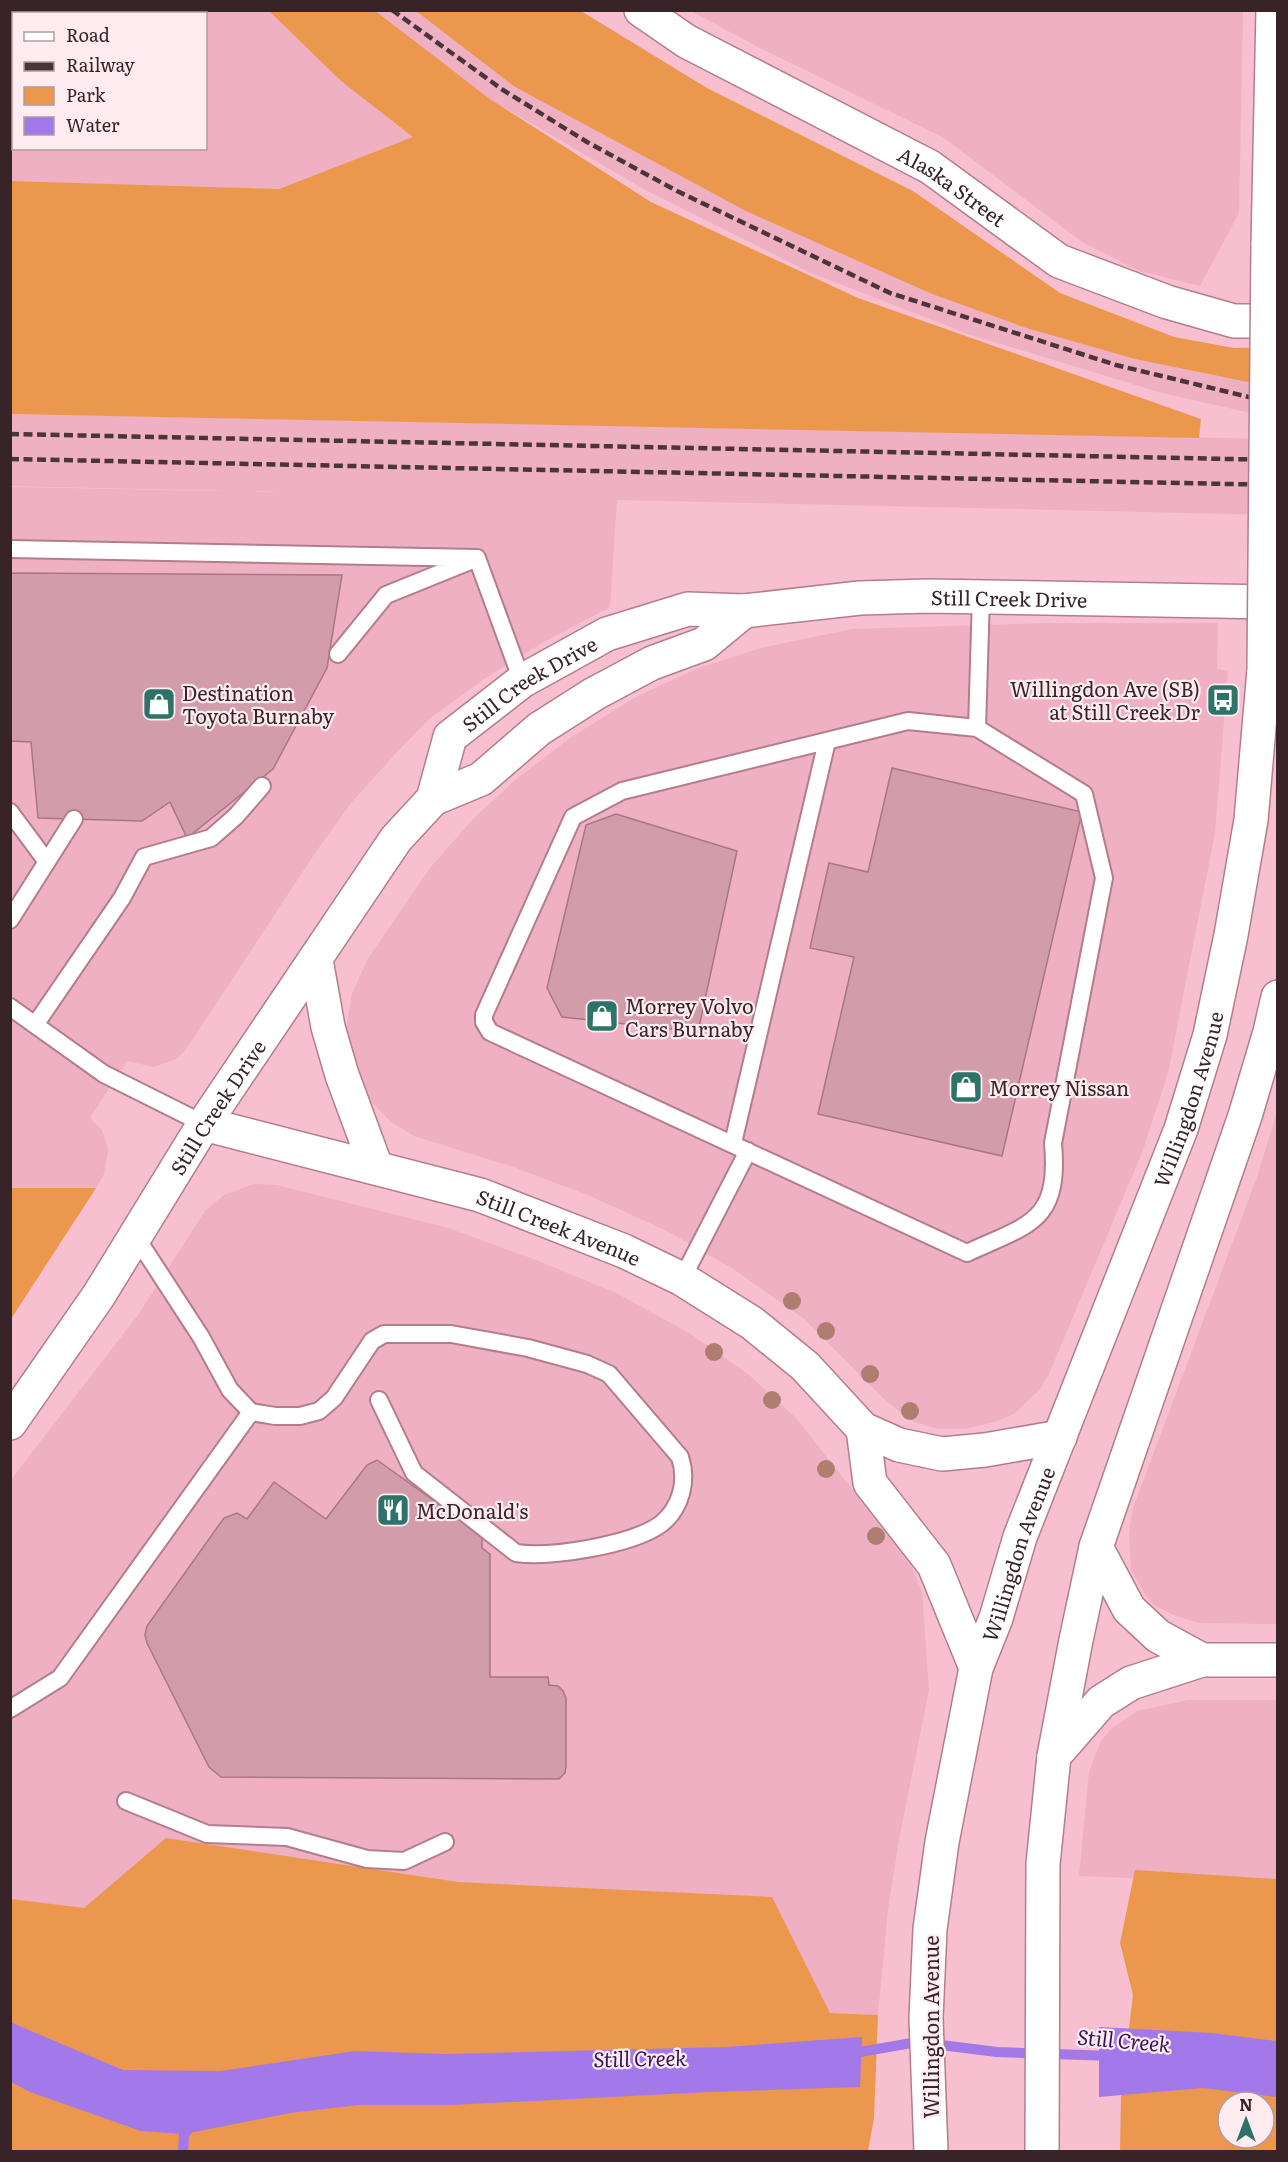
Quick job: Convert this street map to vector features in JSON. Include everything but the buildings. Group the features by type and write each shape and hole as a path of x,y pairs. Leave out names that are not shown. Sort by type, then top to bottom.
{"street":[{"name":"Alaska Street","path":"641,10 686,41 930,167 1059,261 1167,303 1234,321 1278,321"},
{"name":"Willingdon Avenue","path":"931,2151 926,2018 930,1929 942,1842 976,1668 996,1618 1020,1537 1181,1129 1210,1035 1231,935 1251,820 1264,670 1273,10"},
{"name":"Still Creek Drive","path":"433,799 450,737 522,681 607,634 688,609 744,611 860,598 981,596 1278,602"},
{"name":"Still Creek Drive","path":"10,1423 58,1357 136,1237 204,1124 396,839 433,799 481,779 539,729 594,694 652,663 704,644 744,611"},
{"path":"316,960 328,1027 342,1075 376,1167"},
{"path":"1042,2151 1043,1864 1054,1756 1096,1547 1245,1116 1278,997"},
{"name":"Still Creek Avenue","path":"204,1124 480,1195 550,1221 682,1279 752,1323 796,1359 835,1396 863,1429 899,1446 942,1454 985,1450 1060,1437"},
{"path":"863,1429 870,1483 934,1565 976,1668"},
{"path":"1096,1547 1129,1609 1158,1636 1202,1660"},
{"path":"1054,1756 1101,1702 1131,1683 1202,1660 1278,1660"},
{"path":"907,2151 928,2104"}],"lane":[{"path":"10,549 477,558"},
{"path":"338,654 386,595 477,558"},
{"path":"477,558 522,681"},
{"path":"977,728 981,596"},
{"path":"908,721 977,728 1084,794 1104,878 1053,1143 1055,1169 1049,1201 1033,1222 967,1253 490,1032 484,1022 484,1016 573,817 622,791 827,741 908,721"},
{"path":"682,1279 740,1147 827,741"},
{"path":"35,1025 123,898 144,857 211,838 236,816 262,786"},
{"path":"10,812 47,862"},
{"path":"10,920 74,819"},
{"path":"10,1007 104,1074 204,1124"},
{"path":"136,1237 201,1337 230,1390 251,1412 274,1416 300,1416 319,1411 334,1398 359,1357 372,1341 384,1334 451,1334 528,1348 587,1364 609,1374 680,1457 684,1468 678,1505 660,1525 602,1545 537,1556 516,1553 414,1473 379,1400"},
{"path":"10,1709 60,1678 251,1412"},
{"path":"126,1801 207,1834 287,1837 367,1859 404,1861 445,1842"}],"shaded area":[{"path":"11,11 269,11 341,81 414,137 279,189 11,181"},
{"path":"374,11 416,11 515,87 932,294 1026,328 1135,359 1277,388 1277,419 1162,393 968,334 809,272 647,191 490,99"},
{"path":"691,11 1243,11 1239,213 1200,286 1139,271 1082,242 944,138 758,47"},
{"path":"11,414 1278,439 1277,515 617,500 610,607 542,643 484,679 429,719 351,803 315,853 185,1051 176,1059 154,1067 127,1061 90,1118 102,1130 108,1149 104,1174 96,1188 11,1188 11,487 374,494 11,486"},
{"path":"1048,623 1218,623 1217,669 1228,671 1215,833 1168,1073 1143,1150 1049,1374 1040,1389 1015,1413 998,1421 966,1429 939,1429 914,1422 887,1402 803,1318 732,1268 665,1230 590,1196 516,1168 414,1136 391,1122 363,1093 349,1051 347,1023 352,993 369,957 430,868 473,819 514,781 570,738 634,698 696,669 761,648 852,629"},
{"path":"1277,1112 1277,1624 1198,1623 1171,1614 1154,1605 1145,1594 1131,1570 1129,1533 1133,1508 1257,1177"},
{"path":"254,1184 277,1185 445,1227 536,1260 616,1293 689,1333 748,1374 797,1419 910,1563 922,1592 929,1690 899,1840 888,1909 878,2015 452,1995 11,1947 10,1481 138,1315 205,1211 224,1195"},
{"path":"1188,1700 1277,1700 1277,1884 1079,1876 1089,1772 1101,1741 1111,1729 1137,1711"}],"green space":[{"path":"374,10 490,99 651,202 858,298 1201,419 1199,438 11,414 11,181 279,189 413,137 341,81 269,11"},
{"path":"416,11 581,11 707,88 913,191 1060,293 1174,337 1234,348 1277,347 1277,388 1135,359 1026,328 932,294 746,211 515,87"},
{"path":"10,1188 96,1188 11,1319"},
{"path":"166,1838 458,1882 772,1897 830,2013 878,2015 874,2118 868,2151 11,2152 11,1899 84,1908"},
{"path":"1135,1870 1277,1879 1277,2151 1120,2151 1121,2094 1133,1995 1120,1943"}],"water":[{"path":"10,2022 123,2070 220,2071 355,2051 445,2054 726,2047 862,2037 860,2087 451,2105 359,2105 290,2113 184,2134 141,2131 30,2092 11,2082"},
{"path":"1099,2027 1212,2033 1277,2041 1277,2097 1276,2090 1203,2088 1099,2097"}],"waterway":[{"name":"Still Creek","path":"849,2054 917,2042 997,2052 1113,2056"},
{"path":"183,2152 184,2134 192,2125"}],"railway":[{"path":"392,10 503,90 587,142 677,191 890,293 1116,365 1278,404"},
{"path":"10,434 1278,460"},
{"path":"10,459 1278,485"}],"place":[{"name":"Willingdon Ave (SB) at Still Creek Dr","path":"1223,700"},
{"name":"Destination Toyota Burnaby","path":"159,704"},
{"name":"Morrey Volvo Cars Burnaby","path":"602,1016"},
{"name":"Morrey Nissan","path":"966,1087"},
{"name":"McDonald's","path":"393,1510"}]}
